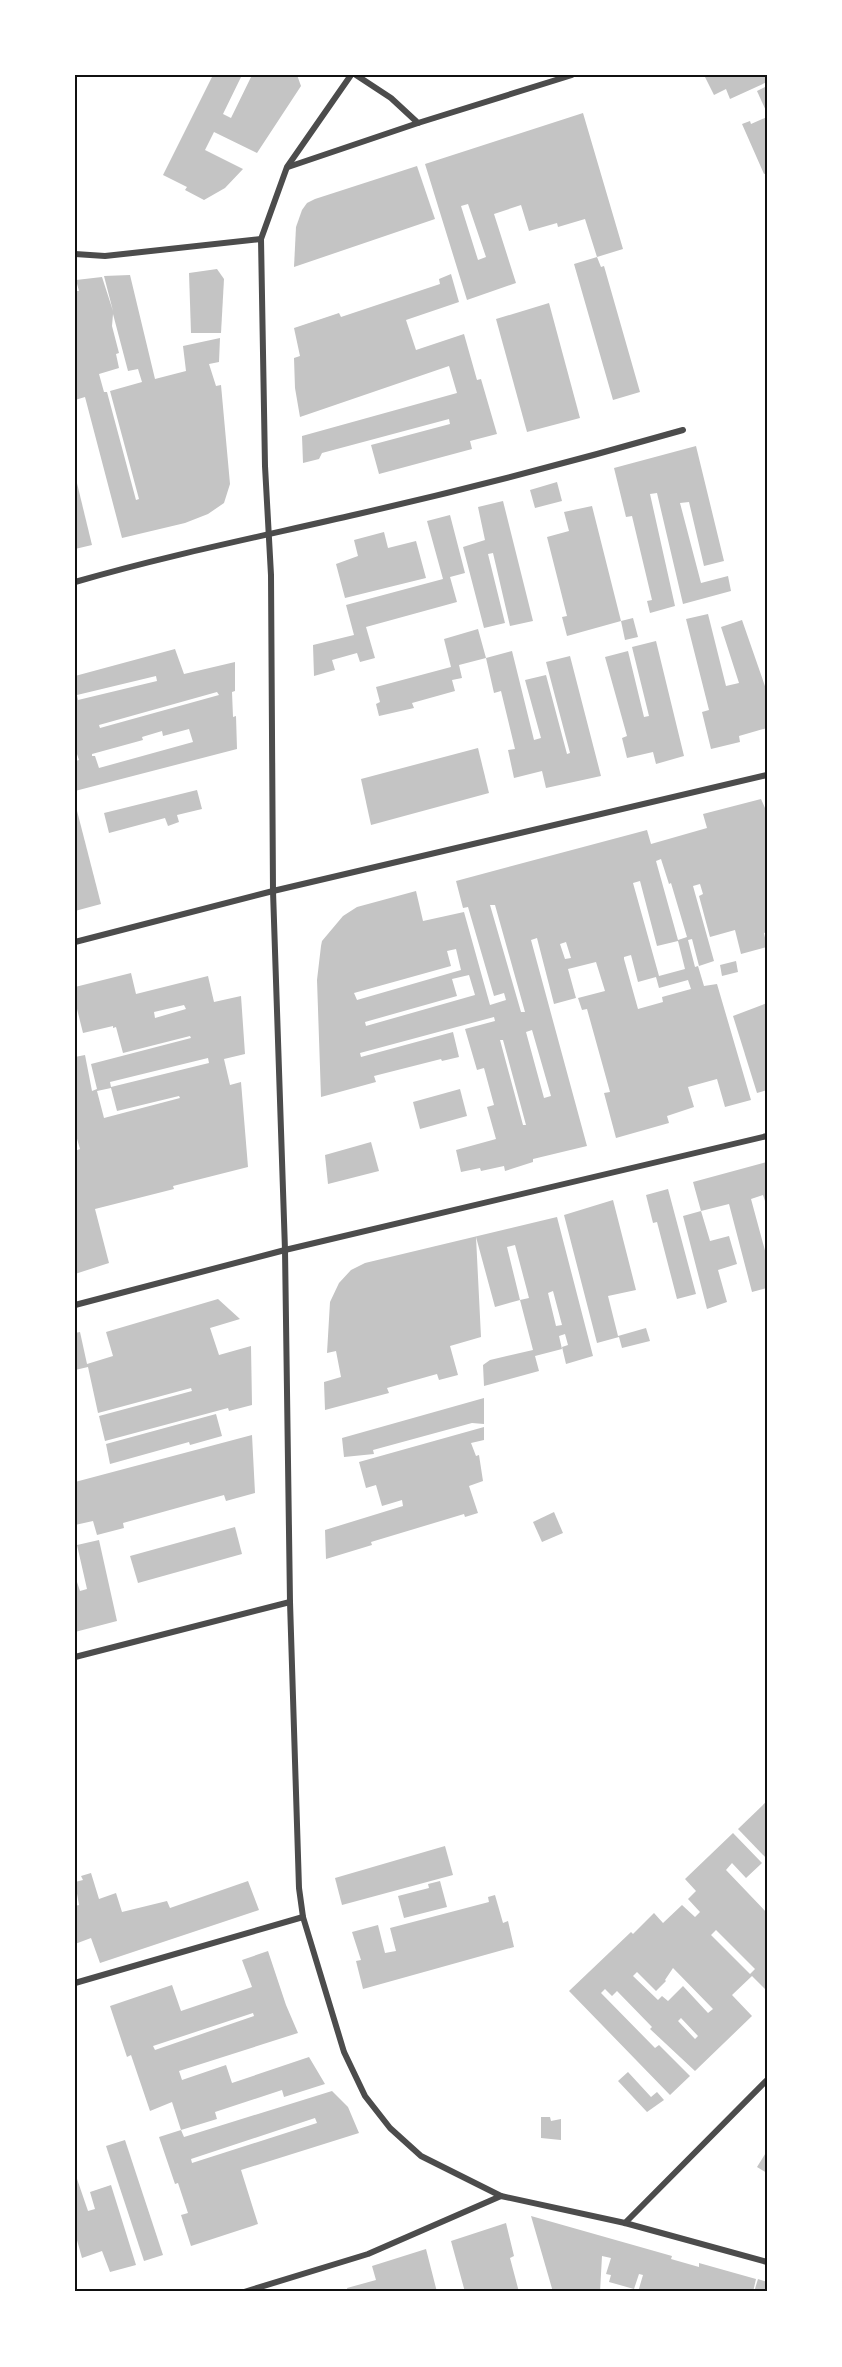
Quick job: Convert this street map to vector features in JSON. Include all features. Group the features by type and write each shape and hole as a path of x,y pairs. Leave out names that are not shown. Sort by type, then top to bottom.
{"street":[{"path":"351,75 287,167 261,239 265,466 272,586 273,891 285,1250 290,1602 299,1888 303,1917 344,2052 365,2096 390,2128 421,2156 501,2196 625,2223 767,2262"},
{"path":"356,75 391,98 418,123"},
{"path":"287,167 572,75"},
{"path":"75,254 105,256 261,239"},
{"path":"75,582 141,563 573,462 683,430"},
{"path":"75,942 273,891 767,775"},
{"path":"75,1305 285,1250 767,1136"},
{"path":"75,1657 290,1602"},
{"path":"75,1983 303,1917"},
{"path":"625,2223 767,2080"},
{"path":"244,2292 368,2254 501,2196"}],"building":[{"path":"213,75 242,75 223,114 231,118 252,75 297,75 301,86 257,153 214,132 205,150 243,169 225,188 204,200 185,190 187,187 163,175"},
{"path":"709,75 767,75 767,82 730,99 726,89 714,95 705,77"},
{"path":"767,86 767,113 757,91"},
{"path":"583,113 623,249 597,257 585,219 558,227 557,223 529,231 521,205 494,214 516,283 467,300 425,164","holes":["468,204 486,257 478,260 461,206"]},
{"path":"767,117 767,173 764,174 742,124 750,121 751,124"},
{"path":"417,166 435,219 294,267 296,227 307,203"},
{"path":"597,257 601,267 604,266 640,392 613,400 574,264"},
{"path":"217,269 224,279 221,333 191,333 189,273"},
{"path":"451,274 459,302 406,320 416,350 464,334 477,380 481,379 497,434 470,441 472,449 379,474 371,445 450,424 449,419 322,453 319,459 303,463 302,436 457,393 449,366 300,417 295,388 294,358 300,356 294,328 339,313 341,317 440,284 439,279"},
{"path":"130,275 155,379 186,371 183,346 220,338 219,362 209,364 216,386 221,385 230,484 224,503 208,514 185,523 122,538 85,397 75,400 75,291 79,291 76,280 102,277 113,311 104,276","holes":["113,314 128,371 138,369 142,382 110,391 139,499 136,500 107,392 104,392 99,374 119,368 116,354 119,353 112,326"]},
{"path":"549,303 580,418 527,432 496,319"},
{"path":"696,446 724,561 704,566 689,502 680,503 701,583 728,576 731,591 683,604 657,493 650,494 675,606 650,613 647,601 652,600 632,516 626,517 614,468"},
{"path":"75,475 92,545 75,549"},
{"path":"557,482 562,501 535,508 530,490"},
{"path":"503,501 533,621 510,626 493,553 488,554 505,623 484,628 463,547 485,540 478,507"},
{"path":"592,506 621,621 567,636 562,617 567,616 547,537 569,531 564,512"},
{"path":"450,515 465,573 450,577 457,602 366,627 375,658 360,662 357,653 332,660 335,670 314,676 313,645 354,635 346,605 443,579 427,521"},
{"path":"384,532 388,548 416,541 426,578 345,598 336,564 358,556 354,540"},
{"path":"708,614 726,686 739,683 721,627 742,620 767,692 767,728 739,736 740,742 711,749 702,712 709,710 686,619"},
{"path":"633,618 638,637 625,640 621,621"},
{"path":"478,629 486,658 459,665 462,678 452,680 455,691 412,703 414,708 379,716 376,704 380,702 376,687 451,667 444,639"},
{"path":"656,641 684,756 656,764 653,752 627,758 622,738 627,736 605,657 628,651 644,717 649,716 632,647"},
{"path":"175,649 184,674 235,662 235,691 232,692 233,717 236,716 237,749 75,791 75,761 79,760 77,754 75,755 75,676","holes":["156,676 157,681 78,700 77,695","217,692 219,695 100,728 99,725","189,729 193,742 99,768 95,756 92,756 92,754 143,740 142,737 162,731 163,736"]},
{"path":"512,651 534,740 541,738 525,680 546,675 567,754 570,753 546,662 570,656 601,776 546,788 542,771 514,778 508,750 515,749 501,691 494,693 486,658"},
{"path":"478,748 489,793 371,825 361,779"},
{"path":"197,790 202,809 177,815 179,822 168,826 165,818 109,833 104,813"},
{"path":"761,799 767,808 767,932 764,933 767,947 741,954 735,930 710,937 699,896 703,894 700,884 693,886 714,961 699,966 692,939 688,940 695,967 698,966 704,986 717,984 751,1100 725,1107 717,1079 688,1087 694,1107 667,1116 669,1123 616,1138 604,1093 610,1092 587,1009 582,1010 578,998 605,991 596,962 568,969 576,998 554,1004 537,938 531,940 587,1146 533,1159 533,1162 505,1171 504,1166 461,1172 456,1150 496,1139 487,1107 494,1105 484,1068 477,1070 465,1029 495,1021 494,1017 360,1053 361,1057 453,1032 459,1057 442,1061 441,1059 374,1076 376,1082 321,1097 317,980 321,946 322,941 343,916 357,907 416,891 423,921 464,912 490,1005 506,1000 504,993 494,996 468,907 463,908 456,881 647,830 651,844 707,828 703,814","holes":["661,859 669,884 671,883 687,937 678,940 656,861","640,881 657,946 678,941 685,969 659,976 633,883","490,905 495,905 525,1012 521,1012","566,942 571,958 565,959 560,944","456,949 461,970 357,1000 354,993 451,966 447,951","631,955 638,982 656,977 659,988 688,980 691,989 662,997 663,1002 638,1009 624,959","469,975 475,995 366,1026 365,1022 457,996 452,979","532,1030 551,1096 544,1098 526,1032","500,1040 503,1040 526,1125 523,1125"]},
{"path":"75,803 101,904 75,911"},
{"path":"736,961 738,972 722,976 720,965"},
{"path":"131,973 136,994 208,976 214,1002 241,996 245,1054 224,1059 230,1085 241,1082 248,1167 95,1209 109,1263 75,1274 75,1151 80,1149 75,1132 75,1057 85,1055 92,1091 97,1089 91,1064 191,1038 190,1036 123,1053 116,1027 83,1033 75,1001 75,987","holes":["184,1005 186,1009 155,1018 154,1012","208,1058 209,1063 111,1087 110,1082","111,1088 117,1111 179,1096 180,1098 104,1118 97,1091"]},
{"path":"767,1003 767,1090 757,1093 733,1016"},
{"path":"460,1089 467,1116 420,1129 413,1102"},
{"path":"371,1142 379,1171 328,1184 325,1155"},
{"path":"767,1162 767,1207 763,1195 751,1199 767,1258 767,1288 752,1292 729,1204 701,1211 693,1182"},
{"path":"668,1189 696,1294 677,1299 657,1222 653,1223 646,1195"},
{"path":"613,1200 636,1290 608,1296 618,1336 646,1328 650,1341 622,1348 619,1337 597,1343 564,1215"},
{"path":"701,1211 710,1241 729,1236 737,1264 718,1270 727,1302 707,1309 683,1216"},
{"path":"557,1217 593,1356 566,1364 562,1347 568,1345 565,1334 559,1336 562,1349 535,1356 539,1371 484,1386 483,1365 490,1360 533,1350 520,1300 495,1307 476,1237 481,1337 450,1346 458,1375 439,1380 437,1374 387,1388 389,1393 325,1410 324,1382 341,1377 336,1351 327,1353 330,1302 339,1283 351,1270 365,1263","holes":["515,1245 529,1298 520,1300 507,1247","553,1291 562,1325 556,1326 548,1293"]},
{"path":"218,1299 240,1319 210,1328 219,1355 251,1346 252,1405 229,1411 228,1408 105,1441 99,1416 192,1391 191,1388 98,1413 88,1367 75,1370 75,1333 80,1332 87,1364 113,1356 106,1332"},
{"path":"484,1398 484,1424 472,1423 373,1450 374,1454 344,1457 342,1438"},
{"path":"216,1414 222,1436 190,1445 189,1442 110,1464 106,1444"},
{"path":"484,1427 484,1440 471,1443 476,1456 479,1455 483,1481 469,1486 478,1513 465,1517 464,1514 371,1542 372,1545 326,1559 325,1530 403,1506 402,1500 382,1506 376,1485 366,1488 359,1462"},
{"path":"252,1435 255,1493 226,1501 224,1495 123,1523 124,1528 97,1535 93,1521 75,1525 75,1482"},
{"path":"554,1512 563,1533 542,1542 533,1522"},
{"path":"235,1527 242,1554 138,1583 130,1556"},
{"path":"99,1540 117,1621 75,1632 75,1576 80,1591 87,1589 77,1545"},
{"path":"767,1801 767,1859 738,1829"},
{"path":"733,1833 762,1863 746,1878 732,1863 726,1870 767,1913 767,1991 752,1976 732,1995 752,2016 695,2071 650,2029 652,2027 617,1991 612,1996 605,1989 601,1993 655,2048 659,2045 690,2076 670,2095 569,1991 654,1913 663,1923 682,1905 695,1917 700,1912 688,1899 696,1891 685,1879","holes":["716,1930 755,1969 750,1974 711,1935","673,1968 713,2009 708,2013 683,1986 668,2001 662,1996 658,2000 633,1976 637,1972 656,1991","681,2018 698,2036 695,2039 678,2021"]},
{"path":"445,1846 453,1875 342,1905 335,1878"},
{"path":"91,1873 99,1899 116,1893 122,1912 167,1901 170,1908 248,1881 259,1910 100,1963 91,1938 75,1944 75,1906 79,1905 75,1882 83,1880 81,1876"},
{"path":"440,1881 447,1907 404,1918 398,1896 429,1888 428,1884"},
{"path":"495,1895 503,1923 508,1921 514,1947 363,1989 356,1961 361,1960 352,1932 378,1925 385,1953 396,1951 390,1928 489,1902 488,1897"},
{"path":"268,1951 298,2033 179,2071 182,2080 226,2065 232,2083 309,2057 325,2084 284,2097 282,2090 215,2112 217,2119 181,2130 172,2102 150,2111 131,2055 127,2057 110,2006 172,1985 181,2011 252,1987 242,1960","holes":["253,2013 254,2016 155,2050 153,2046"]},
{"path":"628,2072 651,2097 657,2092 664,2100 647,2112 618,2081"},
{"path":"332,2091 348,2107 359,2133 241,2170 258,2224 191,2246 181,2215 188,2213 178,2183 175,2184 159,2137 181,2130 184,2137","holes":["315,2118 317,2123 192,2163 191,2159"]},
{"path":"541,2117 550,2117 551,2121 561,2119 561,2140 541,2138"},
{"path":"125,2140 163,2255 144,2261 106,2146"},
{"path":"767,2151 767,2173 757,2167"},
{"path":"75,2173 88,2211 95,2209 90,2192 111,2185 136,2265 110,2272 102,2251 82,2258 75,2233"},
{"path":"531,2216 672,2256 671,2259 699,2267 699,2263 756,2279 753,2292 638,2292 643,2275 639,2274 634,2289 609,2282 611,2275 606,2274 611,2258 602,2256 600,2292 553,2292"},
{"path":"506,2223 514,2256 510,2258 519,2292 465,2292 451,2241"},
{"path":"426,2249 437,2292 348,2292 347,2288 376,2280 372,2266"},
{"path":"758,2279 767,2282 767,2292 754,2292"}]}
